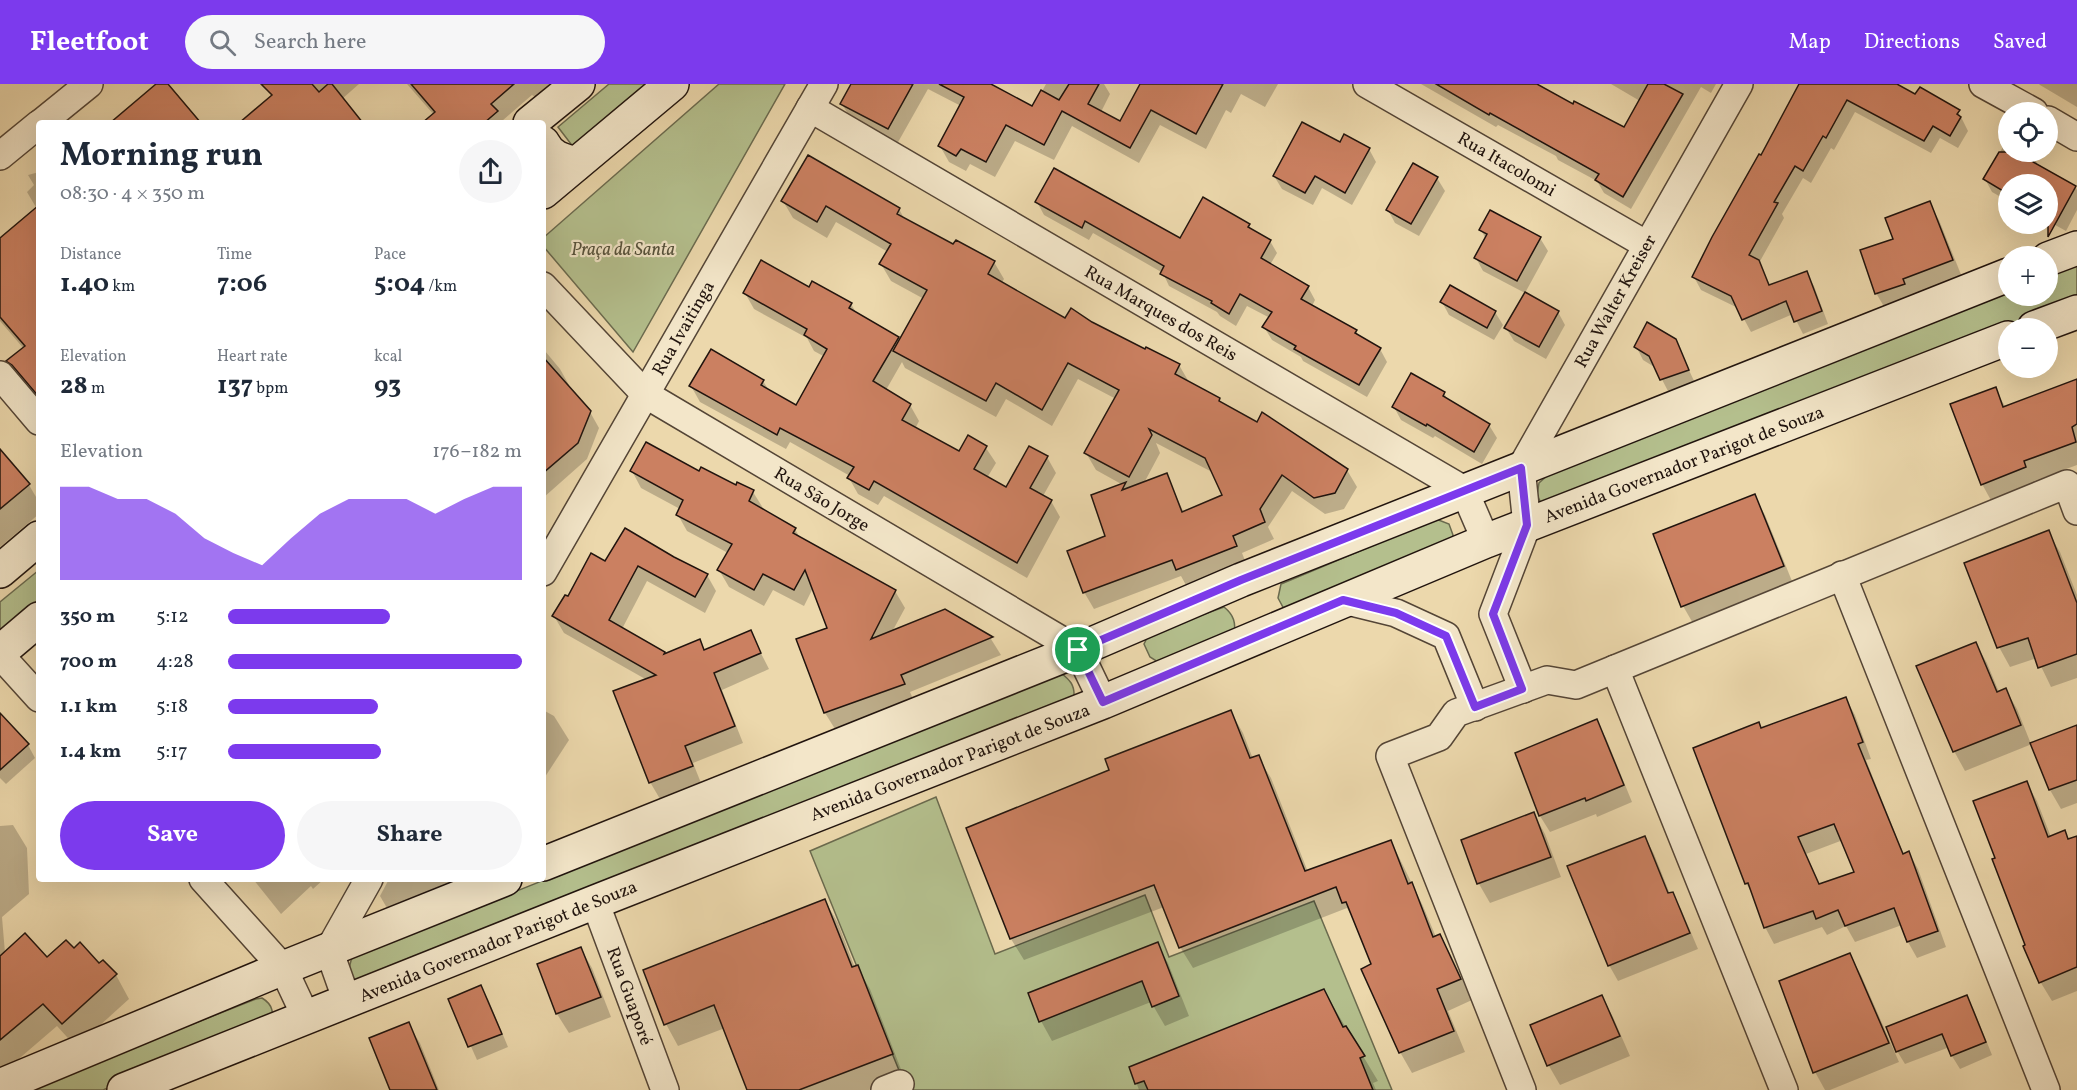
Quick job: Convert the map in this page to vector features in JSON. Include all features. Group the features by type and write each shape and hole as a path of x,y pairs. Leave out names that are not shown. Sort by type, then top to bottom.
{"street":[{"path":"45,120 89,84"},
{"path":"541,118 578,84"},
{"path":"546,189 672,84"},
{"name":"Rua Ivaitinga","path":"546,567 824,84"},
{"name":"Rua Itacolomi","path":"1367,84 1647,245"},
{"name":"Rua Walter Kreiser","path":"1521,468 1739,84"},
{"path":"1983,84 2016,102"},
{"name":"Rua Marques dos Reis","path":"810,108 1464,490"},
{"path":"2058,126 2077,137"},
{"path":"0,156 36,127"},
{"path":"546,148 558,159 576,164"},
{"path":"2058,256 2077,248"},
{"path":"546,863 1078,650 1241,580 1464,490 1998,279"},
{"name":"Rua São Jorge","path":"546,289 645,394 1078,650"},
{"path":"2058,319 2077,312"},
{"name":"Avenida Governador Parigot de Souza","path":"124,1090 1103,702 1486,541 1998,342"},
{"path":"0,375 36,417"},
{"path":"1521,468 1527,525 1493,614 1522,689"},
{"path":"1522,1090 1390,756 1439,736 1456,713 1547,680 1576,685 2067,484 2077,511"},
{"path":"1464,490 1486,541"},
{"path":"0,571 36,541"},
{"path":"1842,575 2046,1090"},
{"path":"1343,600 1396,613 1446,636 1475,707"},
{"path":"36,622 0,653 36,695"},
{"path":"1078,650 1103,702"},
{"path":"1615,669 1784,1090"},
{"path":"206,882 283,968 306,1017"},
{"path":"347,1000 329,950 367,882"},
{"path":"0,1086 283,968 498,882"},
{"name":"Rua Guaporé","path":"595,902 665,1090"}],"green space":[{"path":"609,84 651,84 574,148 558,127"},
{"name":"Praça da Santa","path":"719,84 785,84 633,352 546,250 546,235"},
{"path":"2077,263 2077,299 2029,318 1998,318 1998,330 1552,506 1541,503 1537,495 1539,483 1549,474 1998,294 1998,306 2058,306 2058,271"},
{"path":"1436,519 1449,524 1453,535 1450,546 1284,609 1278,598 1281,584"},
{"path":"36,572 36,602 0,633 0,602"},
{"path":"1224,607 1234,620 1234,635 1161,664 1150,657 1144,644 1149,634"},
{"path":"1061,673 1071,683 1074,690 1074,698 357,986 348,972 352,957 539,882 546,882 546,879"},
{"path":"936,797 995,954 1145,895 1169,957 1314,901 1392,1090 907,1090 810,851"},
{"path":"262,998 272,1009 272,1016 268,1023 103,1090 25,1090 256,999"}],"building":[{"path":"156,84 168,84 198,120 114,120"},
{"path":"261,84 312,84 319,92 328,84 332,84 361,120 243,120 272,95"},
{"path":"411,84 514,84 491,104 498,111 488,120 426,120 435,112"},
{"path":"851,84 913,84 888,129 840,104"},
{"path":"939,84 991,84 1032,106 1041,90 1059,100 1069,84 1099,84 1088,104 1120,121 1140,84 1223,84 1196,134 1151,110 1130,148 1062,111 1044,145 1006,125 986,162 961,149 956,156 938,146 964,97"},
{"path":"1436,84 1537,84 1573,104 1574,101 1624,127 1648,84 1664,84 1683,94 1623,197 1595,180 1599,174"},
{"path":"1799,84 1897,84 1915,94 1920,87 1960,110 1957,114 1961,117 1950,136 1933,126 1924,141 1847,100 1826,138 1823,136 1803,171 1795,166 1774,202 1778,203 1749,255 1759,260 1769,285 1807,271 1822,311 1794,322 1786,301 1742,320 1731,296 1692,277 1712,237 1759,154 1761,155"},
{"path":"1302,122 1340,142 1344,134 1370,148 1345,193 1315,176 1305,193 1273,176"},
{"path":"1998,154 1998,162 2033,162 2055,174 1998,174 1998,188 1983,179"},
{"path":"808,155 900,208 897,214 953,244 956,240 995,261 988,274 1065,318 1071,308 1092,322 1180,364 1175,374 1220,398 1219,401 1257,422 1262,412 1348,469 1335,493 1314,498 1282,475 1260,509 1265,522 1233,536 1237,546 1176,570 1172,560 1083,593 1067,551 1105,536 1091,495 1126,482 1122,490 1167,473 1182,512 1222,495 1205,458 1149,429 1152,435 1129,477 1084,453 1119,390 1068,363 1042,410 996,383 986,401 893,351 927,290 879,264 891,244 826,206 817,222 781,201"},
{"path":"1413,163 1438,177 1411,224 1386,210"},
{"path":"1054,168 1180,238 1203,197 1250,224 1248,227 1271,240 1261,258 1309,286 1301,299 1357,330 1355,333 1381,348 1359,385 1294,349 1296,346 1262,327 1272,312 1240,294 1229,314 1211,303 1212,301 1160,274 1164,266 1085,221 1082,228 1035,202"},
{"path":"2058,176 2076,186 2058,219"},
{"path":"1930,201 1953,260 1903,279 1905,284 1875,294 1860,250 1893,239 1885,218"},
{"path":"36,208 36,393 6,361 25,346 0,317 0,238"},
{"path":"1490,210 1541,237 1517,281 1474,258 1487,234 1479,230"},
{"path":"761,260 809,287 812,281 852,303 849,308 899,337 873,381 911,404 902,420 959,451 968,435 987,446 974,469 1006,487 1029,446 1048,456 1030,488 1052,500 1017,563 874,481 869,490 847,478 854,467 780,428 777,435 689,386 711,349 764,380 761,385 796,405 827,349 804,335 807,329 743,293"},
{"path":"1450,285 1496,311 1487,328 1440,302"},
{"path":"1525,292 1559,311 1539,347 1504,328"},
{"path":"1647,322 1676,339 1689,370 1660,380 1649,356 1634,347"},
{"path":"546,360 591,411 578,443 546,470"},
{"path":"1411,373 1445,392 1443,396 1490,424 1474,452 1427,424 1426,426 1392,407"},
{"path":"2077,379 2077,424 2072,427 2076,442 2024,461 2026,467 1981,485 1950,404 1996,387 2003,407"},
{"path":"646,442 699,471 701,467 736,485 737,482 754,490 749,501 796,528 793,533 896,590 871,639 945,609 993,637 901,675 905,684 824,713 796,639 827,628 805,570 794,590 763,574 754,590 717,570 732,544 676,515 683,500 630,471"},
{"path":"0,449 30,484 0,509"},
{"path":"1755,494 1784,566 1681,607 1653,534"},
{"path":"625,528 708,574 695,597 638,566 609,620 665,652 664,654 700,639 704,650 751,630 761,653 714,673 735,726 685,746 693,766 649,783 613,691 656,675 552,616 565,595 568,596 591,553 605,561"},
{"path":"2049,530 2077,603 2077,654 2038,668 2028,638 1997,648 1964,563"},
{"path":"1976,642 1997,692 2006,688 2021,725 1953,752 1916,666"},
{"path":"1846,697 1863,742 1858,744 1903,854 1909,851 1938,931 1907,942 1894,908 1845,926 1838,910 1816,919 1813,911 1764,928 1693,748 1759,722 1761,728","holes":["1834,824 1854,872 1819,884 1798,837"]},
{"path":"1231,710 1250,758 1259,755 1305,871 1391,840 1408,884 1412,882 1433,937 1440,934 1461,979 1437,989 1454,1031 1399,1053 1361,969 1371,964 1346,902 1342,903 1336,887 1179,948 1154,885 1010,939 966,828 1109,770 1105,759"},
{"path":"0,713 29,744 0,770"},
{"path":"1597,719 1624,785 1586,801 1585,798 1539,816 1515,753"},
{"path":"2077,725 2077,780 2049,790 2030,743"},
{"path":"2027,781 2048,837 2065,830 2068,839 2077,836 2077,967 2039,983 2023,946 2025,945 1992,859 1995,858 1973,801"},
{"path":"1534,812 1551,857 1477,884 1461,840"},
{"path":"1645,836 1668,893 1673,892 1690,933 1608,966 1567,866"},
{"path":"825,899 852,967 858,965 893,1054 799,1090 747,1090 714,1005 664,1025 643,970"},
{"path":"25,933 47,957 66,940 74,948 80,942 99,963 103,960 117,974 62,1024 43,1004 0,1040 0,956"},
{"path":"1158,942 1179,996 1152,1007 1142,981 1039,1022 1028,993"},
{"path":"581,947 601,997 556,1014 537,964"},
{"path":"1850,953 1889,1043 1813,1073 1779,981"},
{"path":"481,985 502,1034 468,1047 448,999"},
{"path":"1324,989 1343,1027 1346,1026 1365,1056 1360,1058 1373,1090 1148,1090 1144,1081 1135,1084 1129,1067"},
{"path":"1602,995 1620,1036 1547,1066 1530,1025"},
{"path":"1967,995 1986,1042 1951,1056 1942,1034 1896,1052 1886,1027"},
{"path":"409,1022 437,1090 390,1090 369,1038"}],"route":[{"path":"1521,468 1527,525 1493,614 1522,689 1475,707 1446,636 1396,613 1343,600 1103,702 1078,650 1241,580 1521,468"}]}
